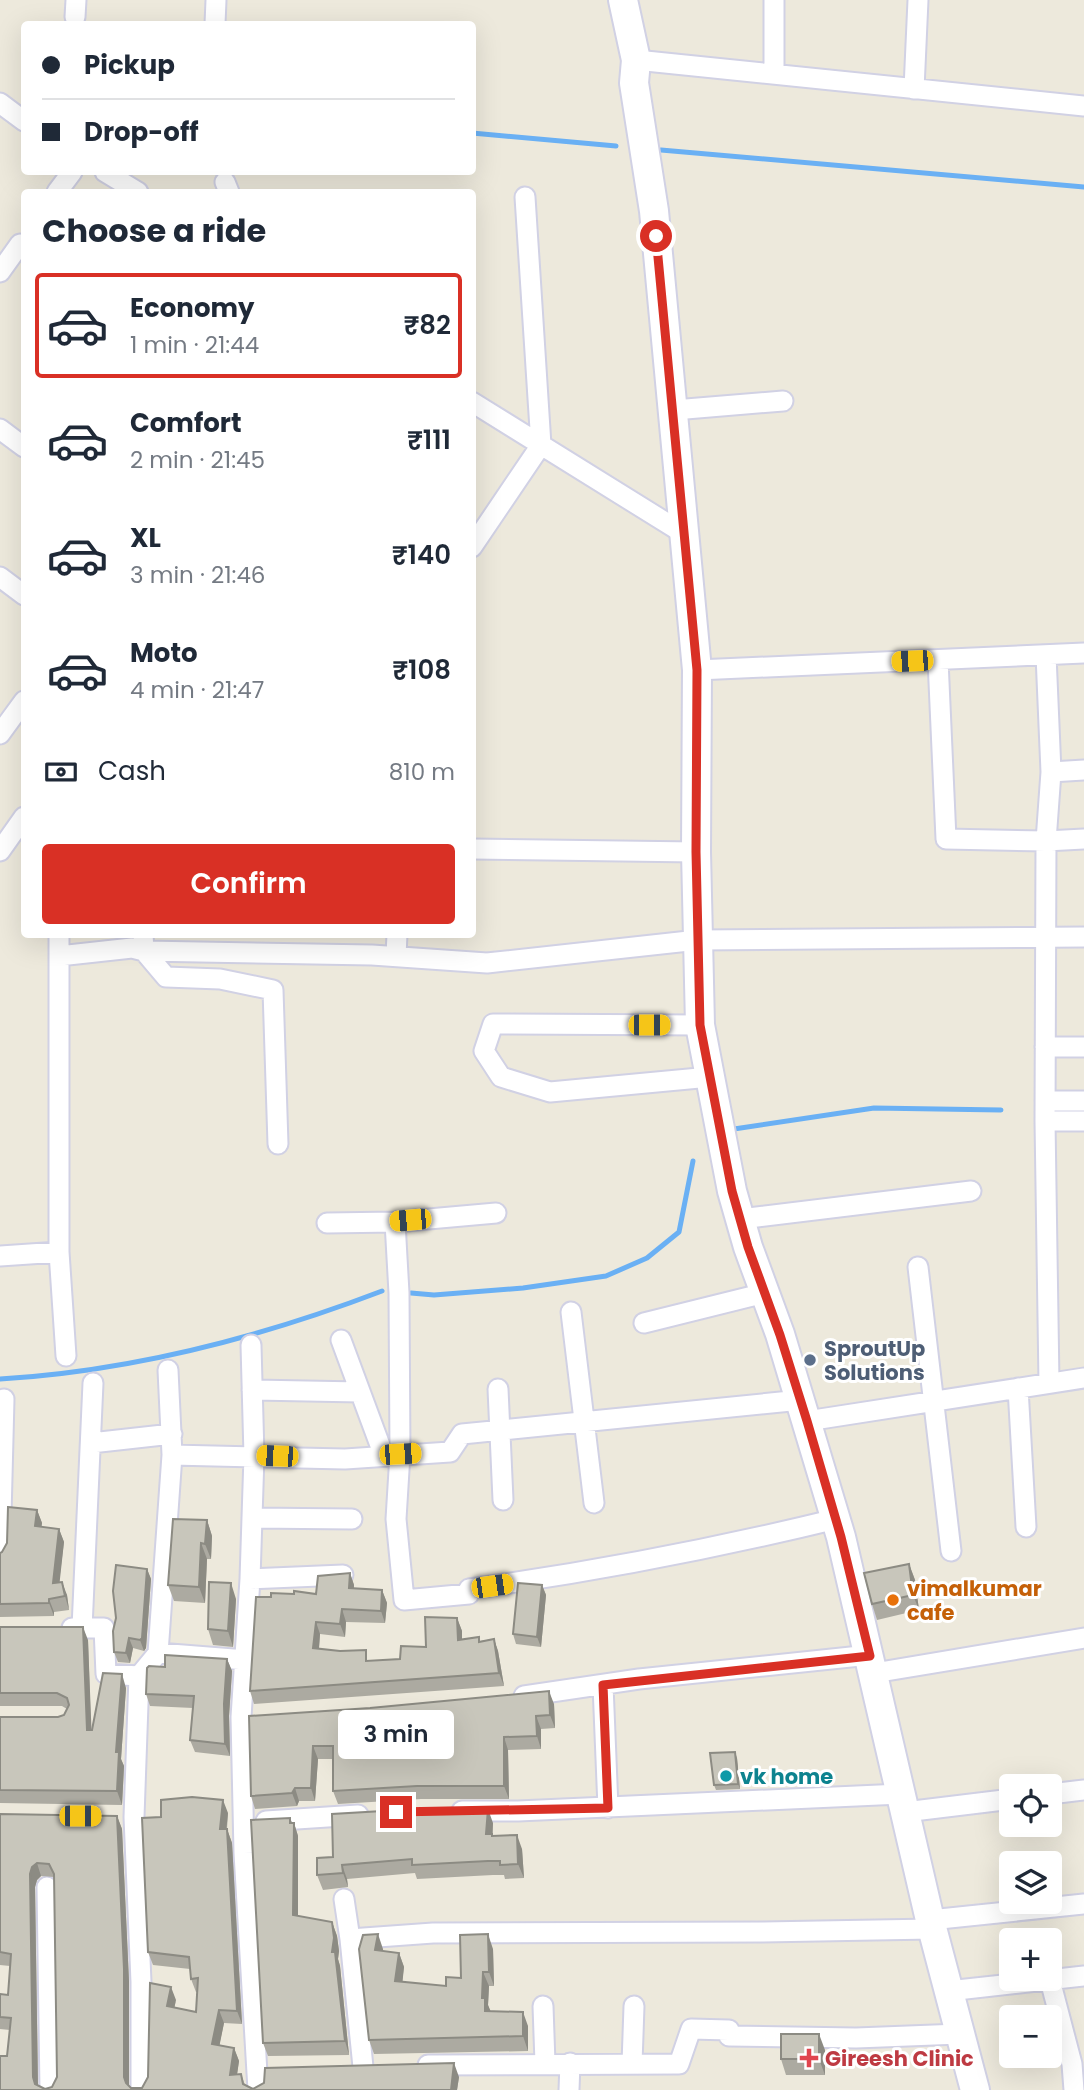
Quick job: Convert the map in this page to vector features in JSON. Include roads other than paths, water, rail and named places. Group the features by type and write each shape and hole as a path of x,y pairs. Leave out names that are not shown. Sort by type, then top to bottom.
{"main road":[{"path":"623,0 636,60 634,83 654,211 697,670 696,852 700,1025 732,1191 804,1410 835,1519 872,1664 931,1925 975,2090"}],"street":[{"path":"215,21 216,0"},
{"path":"774,0 774,74"},
{"path":"914,89 918,0"},
{"path":"636,60 1084,106"},
{"path":"0,103 21,119"},
{"path":"110,175 133,189"},
{"path":"476,541 541,445 525,197"},
{"path":"0,272 21,246"},
{"path":"674,410 783,401"},
{"path":"476,404 686,535"},
{"path":"0,429 21,445"},
{"path":"0,577 21,593"},
{"path":"697,670 1084,653"},
{"path":"1046,655 1051,772 1046,841 1045,938 1049,1383"},
{"path":"938,660 946,839 1084,839"},
{"path":"0,734 21,705"},
{"path":"1051,772 1084,770"},
{"path":"0,851 21,821"},
{"path":"476,849 696,852"},
{"path":"59,956 132,948 143,943 487,963 698,940 1084,937"},
{"path":"59,938 59,1252 66,1356"},
{"path":"396,957 397,938"},
{"path":"143,943 166,977 220,979 274,989 278,1144"},
{"path":"700,1025 493,1024 484,1051 501,1077 550,1092 710,1077"},
{"path":"1045,1047 1084,1047"},
{"path":"1045,1111 1084,1101"},
{"path":"1045,1111 1084,1121"},
{"path":"740,1219 971,1191"},
{"path":"327,1223 395,1222 496,1213"},
{"path":"395,1222 399,1293 392,1455 404,1600 469,1594 469,1590 587,1573 720,1547 835,1519"},
{"path":"0,1256 59,1252"},
{"path":"918,1267 951,1551"},
{"path":"644,1323 765,1293"},
{"path":"571,1312 594,1503"},
{"path":"341,1340 360,1392 392,1455"},
{"path":"251,1345 253,1518 246,1660 243,1822 264,2069 258,2090"},
{"path":"141,2090 141,1982 127,1817 139,1676 158,1653 172,1455 168,1370"},
{"path":"172,1455 345,1458 450,1452 462,1434 584,1422 933,1401 1084,1378"},
{"path":"82,1628 93,1382"},
{"path":"1018,1388 1027,1527"},
{"path":"498,1389 503,1500"},
{"path":"252,1390 360,1392"},
{"path":"0,1555 5,1399"},
{"path":"91,1443 172,1434"},
{"path":"253,1518 352,1519"},
{"path":"250,1579 348,1575"},
{"path":"55,1628 104,1628 106,1674 139,1676"},
{"path":"511,1697 603,1685 872,1664 1084,1638"},
{"path":"158,1653 246,1660"},
{"path":"603,1685 608,1808"},
{"path":"1062,1793 1084,1790"},
{"path":"449,1811 999,1799"},
{"path":"243,1822 381,1813"},
{"path":"47,1887 50,2090"},
{"path":"344,1899 363,2067"},
{"path":"350,1938 433,1933 763,1932 931,1925 1084,1904"},
{"path":"1062,1979 1084,1976"},
{"path":"948,1990 999,1985"},
{"path":"1053,1991 1072,2064 1074,2090"},
{"path":"543,2006 545,2063"},
{"path":"632,2064 634,2006"},
{"path":"415,2066 679,2064 691,2029 729,2030 729,2036 856,2038 960,2034"},
{"path":"569,2063 569,2090"}],"waterway":[{"path":"476,133 616,146"},
{"path":"661,150 1084,187"},
{"path":"734,1129 874,1108 1001,1110"},
{"path":"411,1293 434,1295 523,1288 606,1276 647,1258 679,1232 693,1161"},
{"path":"0,1379 98,1368 194,1350 289,1323 382,1291"}],"place":[{"name":"SproutUp Solutions","path":"810,1360"},
{"name":"vimalkumar cafe","path":"893,1600"},
{"name":"vk home","path":"726,1776"},
{"name":"Gireesh Clinic","path":"809,2058"}]}
